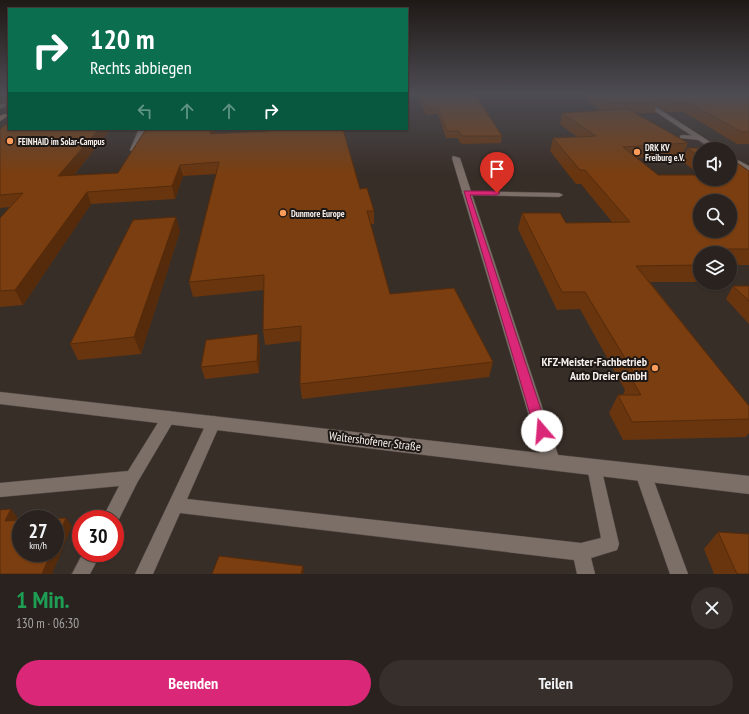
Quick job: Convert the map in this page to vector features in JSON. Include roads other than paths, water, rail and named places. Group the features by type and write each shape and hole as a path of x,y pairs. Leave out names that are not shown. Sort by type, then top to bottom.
{"street":[{"path":"673,121 706,142"},
{"path":"456,158 551,461"},
{"path":"737,162 749,170"},
{"name":"Waltershofener Straße","path":"0,398 749,485"}],"lane":[{"path":"133,150 142,130"},
{"path":"682,137 700,138"},
{"path":"466,193 559,195"},
{"path":"115,510 132,478 170,417"},
{"path":"144,574 214,422"},
{"path":"176,505 581,552 611,544 594,467"},
{"path":"643,473 679,574"},
{"path":"0,490 132,478"},
{"path":"581,552 586,574"},
{"path":"81,574 87,562"}],"place":[{"name":"FEINHAID im Solar-Campus","path":"10,141"},
{"name":"DRK KV Freiburg e.V.","path":"637,152"},
{"name":"Dunmore Europe","path":"283,213"},
{"name":"KFZ-Meister-Fachbetrieb Auto Dreier GmbH","path":"655,368"}]}
